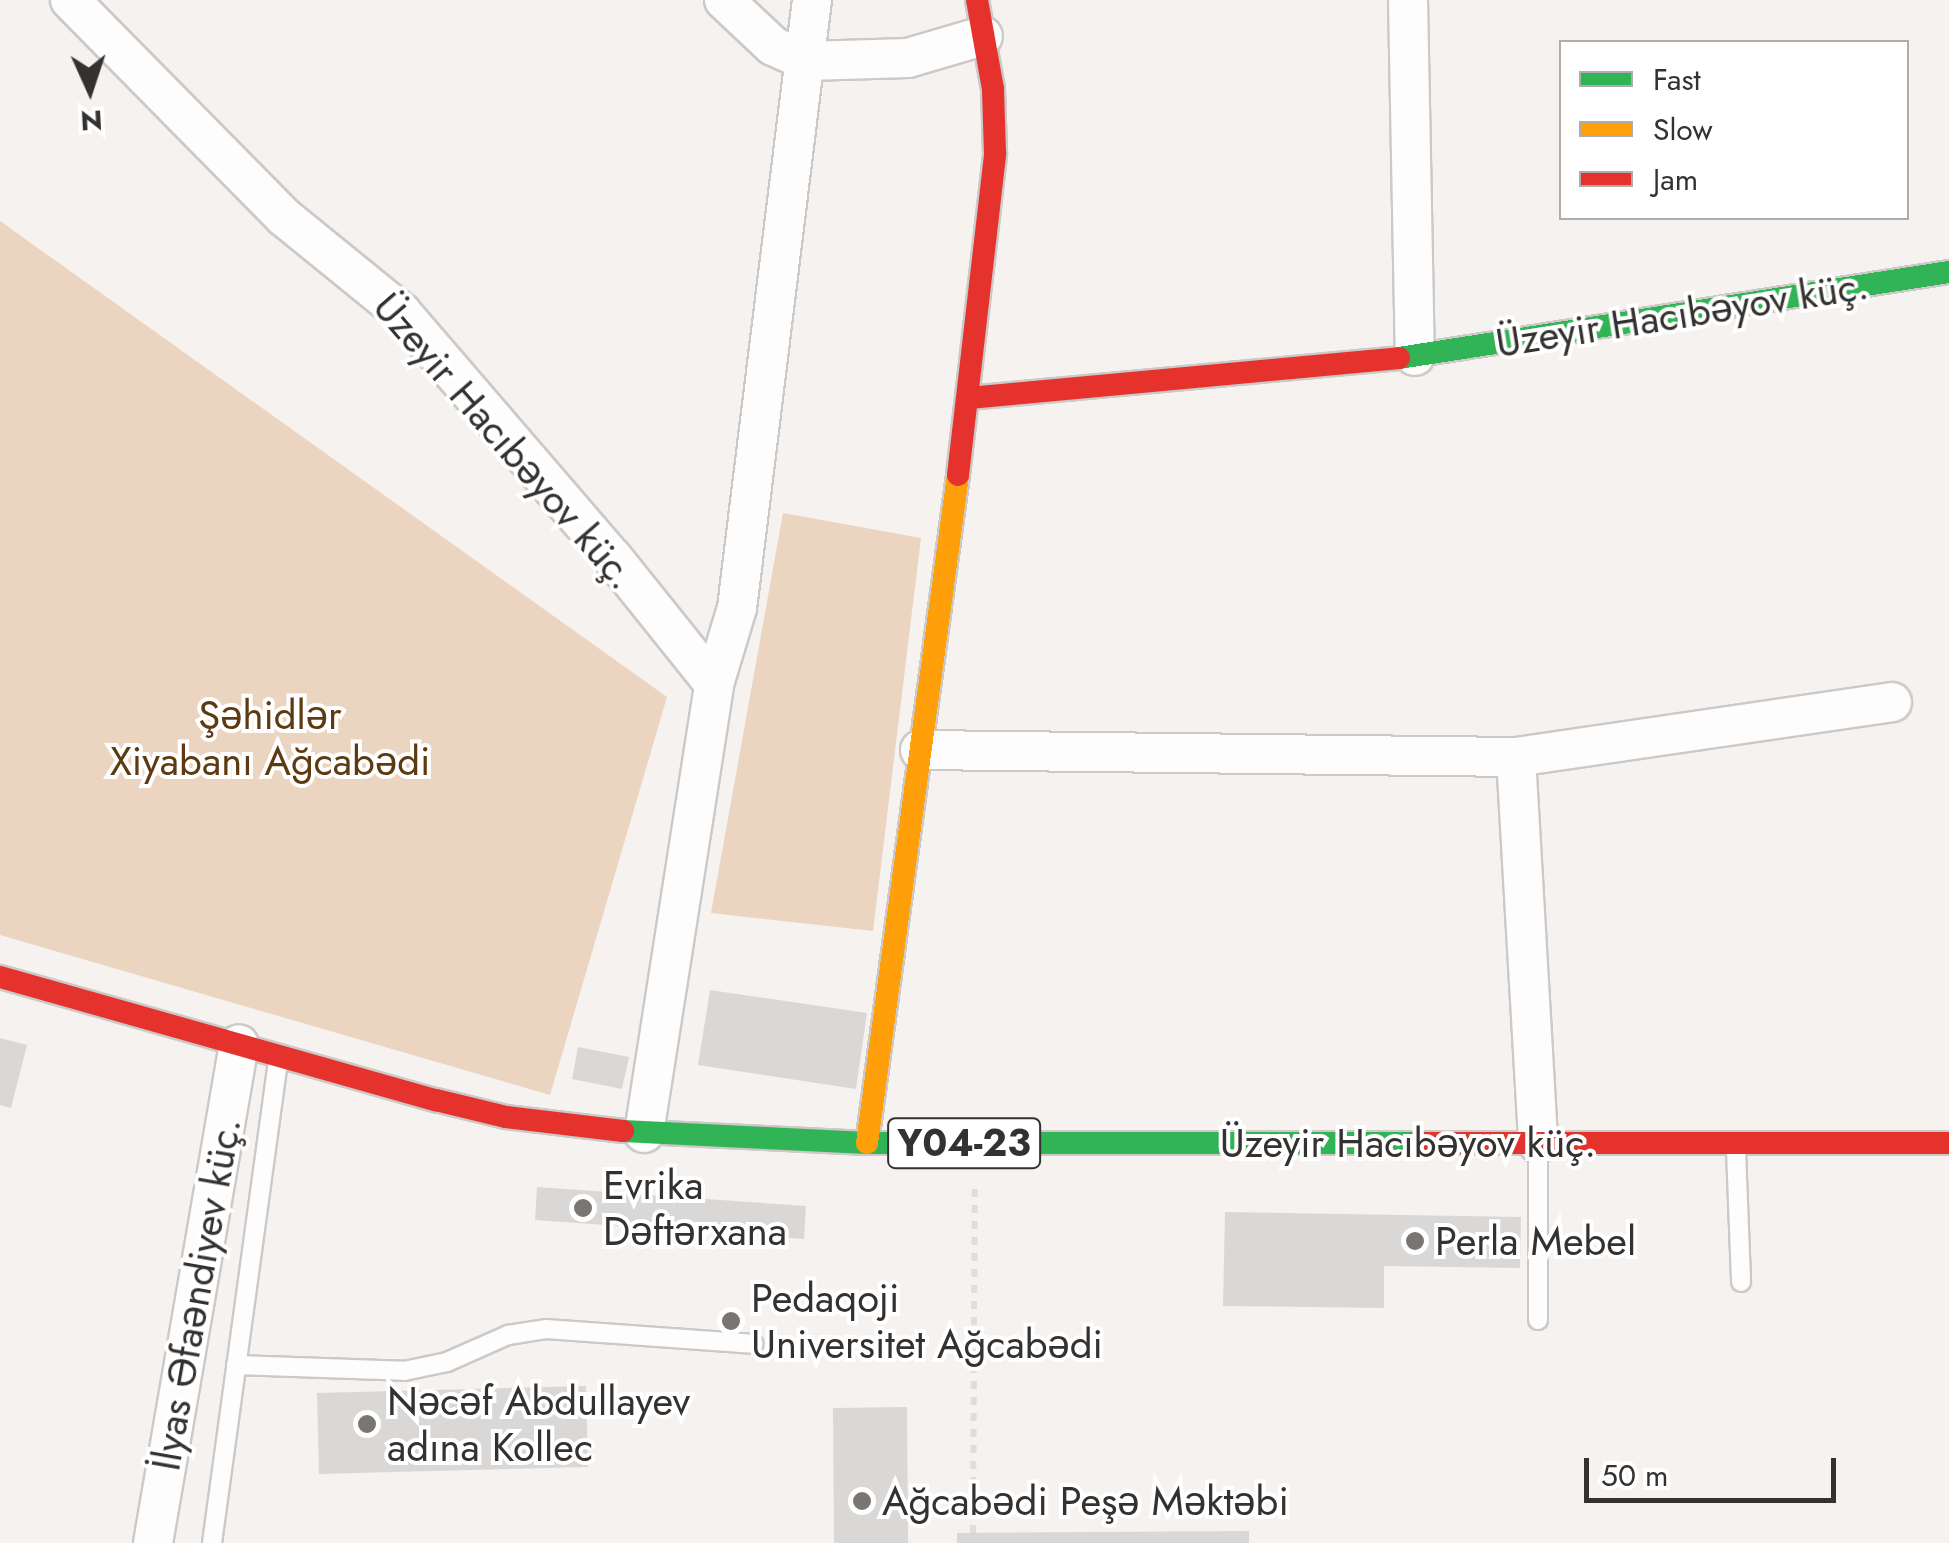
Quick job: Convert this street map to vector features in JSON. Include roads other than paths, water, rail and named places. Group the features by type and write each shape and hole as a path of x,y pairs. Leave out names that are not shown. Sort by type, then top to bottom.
{"street":[{"name":"Üzeyir Hacıbəyov küç.","path":"70,0 284,217 402,313 613,558 714,684"},
{"path":"724,0 773,46 807,61 908,58 980,18 993,90 995,153 969,398 868,1144"},
{"path":"644,1133 714,684 738,608 812,0"},
{"path":"1408,0 1415,356"},
{"name":"Üzeyir Hacıbəyov küç.","path":"969,398 1415,356 1949,272"},
{"path":"920,750 1516,757 1892,702"},
{"path":"1516,757 1538,1143"},
{"name":"Üzeyir Hacıbəyov küç.","path":"0,977 506,1117 644,1133 868,1144 1949,1143"},
{"name":"İlyas Əfaəndiyev küç.","path":"154,1543 239,1044"}],"lane":[{"path":"212,1543 278,1056"},
{"path":"1538,1143 1538,1320"},
{"path":"1736,1144 1741,1282"},
{"path":"236,1365 404,1371 447,1362 508,1336 546,1329 752,1344"}],"place":[{"name":"Evrika Dəftərxana","path":"583,1208"},
{"name":"Perla Mebel","path":"1415,1241"},
{"name":"Pedaqoji Universitet Ağcabədi","path":"731,1321"},
{"name":"Nəcəf Abdullayev adına Kollec","path":"367,1424"},
{"name":"Ağcabədi Peşə Məktəbi","path":"862,1501"}],"park label":[{"name":"Şəhidlər Xiyabanı Ağcabədi","path":"270,738"}]}
